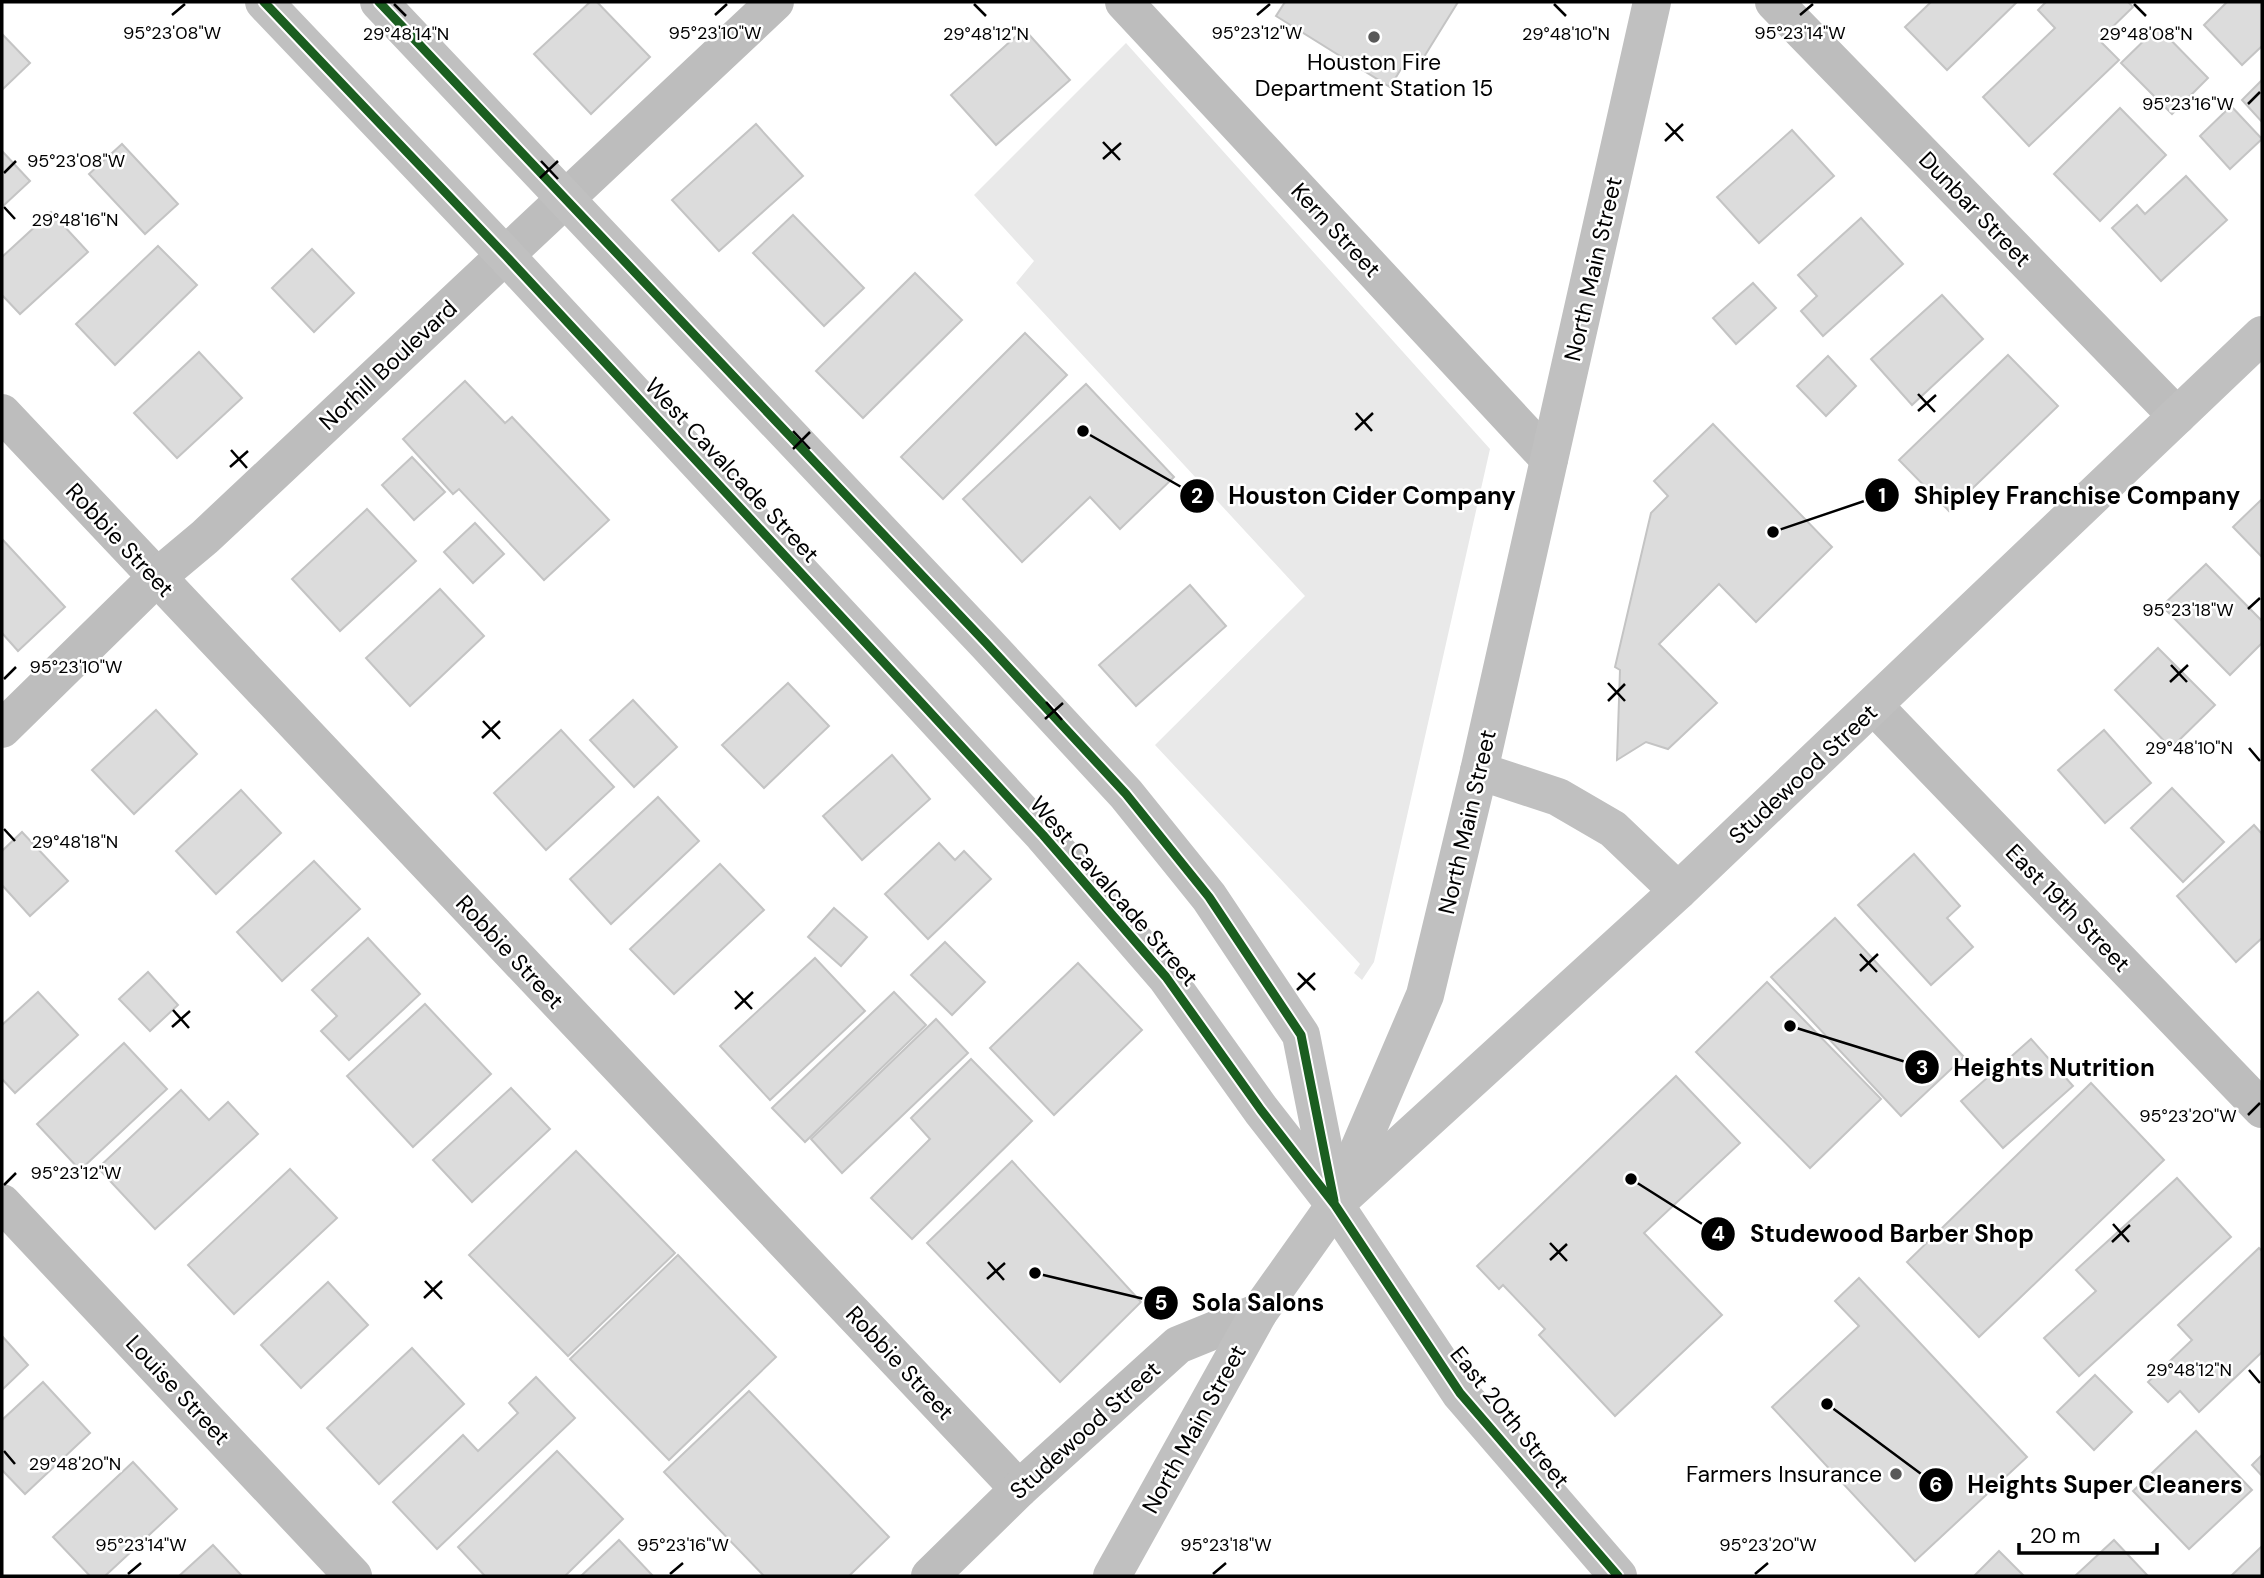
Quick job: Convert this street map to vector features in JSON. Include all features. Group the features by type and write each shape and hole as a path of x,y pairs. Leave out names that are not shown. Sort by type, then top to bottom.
{"main road":[{"name":"West Cavalcade Street","path":"264,2 506,256 1043,835 1166,977 1261,1110 1335,1205"},
{"path":"379,2 1117,784 1209,897 1301,1035 1335,1205"},
{"name":"North Main Street","path":"1112,1576 1259,1312 1335,1205 1425,995 1479,771 1652,2"},
{"name":"Studewood Street","path":"1335,1205 1875,707 2262,335"},
{"path":"1479,771 1558,797 1613,829 1678,891"},
{"name":"East 20th Street","path":"1335,1205 1460,1393 1618,1576"}],"street":[{"name":"Norhill Boulevard","path":"2,729 156,578 205,537 775,2"},
{"name":"Kern Street","path":"1124,2 1549,459"},
{"name":"Dunbar Street","path":"1774,2 2177,416"},
{"name":"Robbie Street","path":"2,413 1019,1489"},
{"name":"East 19th Street","path":"1875,707 2262,1109"},
{"name":"Louise Street","path":"2,1203 354,1576"},
{"name":"Studewood Street","path":"930,1576 1019,1489 1178,1345 1259,1312"}],"shaded area":[{"path":"1126,43 1490,449 1374,962 1362,980 1354,973 1360,964 1155,745 1305,596 1016,283 1034,261 974,195"}],"building":[{"path":"590,2 597,2 650,57 591,114 534,54"},
{"name":"Houston Fire Department Station 15","path":"1285,2 1458,2 1419,65 1407,59 1390,87 1276,16"},
{"path":"1931,2 2017,2 1947,70 1905,27"},
{"path":"2046,2 2128,2 2133,7 2099,40 2119,60 2029,146 1983,97 2055,28 2038,10"},
{"path":"2227,2 2262,2 2262,46 2242,65 2204,25"},
{"path":"2158,27 2208,78 2172,114 2121,63"},
{"path":"1024,29 1070,80 996,145 951,95"},
{"path":"2,34 30,63 2,90"},
{"path":"2262,80 2262,122 2242,100"},
{"path":"2231,106 2262,139 2230,169 2200,136"},
{"path":"2120,108 2166,155 2100,221 2054,174"},
{"path":"756,124 803,176 719,251 672,200"},
{"path":"1792,130 1834,176 1759,243 1717,197"},
{"path":"122,144 178,204 145,234 89,174"},
{"path":"2,151 30,181 2,207"},
{"path":"2186,176 2227,220 2161,281 2112,228 2137,205 2145,214"},
{"path":"51,212 88,252 20,314 2,295 2,257"},
{"path":"793,215 864,288 824,326 753,253"},
{"path":"1861,218 1903,264 1823,336 1801,311 1817,296 1798,275"},
{"path":"158,246 197,285 115,365 76,324"},
{"path":"312,249 354,293 314,332 272,288"},
{"path":"915,273 962,320 863,418 816,371"},
{"path":"1753,283 1776,308 1736,344 1713,318"},
{"path":"1942,295 1983,339 1912,405 1871,359"},
{"path":"1025,333 1067,375 943,499 901,457"},
{"path":"199,352 242,398 177,458 134,413"},
{"path":"2008,355 2058,406 1949,511 1899,460"},
{"path":"1828,356 1856,386 1826,416 1797,386"},
{"path":"465,381 505,423 512,417 609,520 544,580 459,489 453,494 403,439"},
{"path":"1086,384 1174,477 1120,529 1090,497 1022,562 963,499"},
{"path":"1713,424 1832,547 1756,622 1719,584 1659,644 1717,703 1668,749 1646,742 1617,760 1620,670 1615,667 1651,513 1668,496 1654,481"},
{"path":"412,457 445,492 414,520 382,485"},
{"path":"2262,499 2262,557 2233,527"},
{"path":"367,509 416,561 340,631 292,579"},
{"path":"475,523 504,554 473,583 444,552"},
{"path":"2,539 65,607 18,651 2,633"},
{"path":"2206,564 2262,621 2262,643 2230,675 2162,606"},
{"path":"1190,585 1226,626 1136,706 1099,665"},
{"path":"440,589 484,636 410,706 366,658"},
{"path":"2158,648 2215,705 2171,748 2115,690"},
{"path":"788,683 829,726 764,788 722,745"},
{"path":"633,700 677,747 634,787 590,740"},
{"path":"156,710 197,754 134,814 92,770"},
{"path":"561,730 614,787 546,850 494,793"},
{"path":"2104,730 2151,783 2105,823 2058,770"},
{"path":"892,755 930,799 862,860 823,816"},
{"path":"2172,788 2224,842 2183,882 2131,828"},
{"path":"241,790 281,833 216,894 176,851"},
{"path":"658,797 699,841 611,924 570,879"},
{"path":"2254,825 2262,834 2262,938 2236,962 2177,896"},
{"path":"22,832 68,881 30,916 2,885 2,851"},
{"path":"939,843 955,860 964,851 991,879 928,939 885,894"},
{"path":"1914,854 1960,906 1947,918 1973,947 1931,985 1858,905"},
{"path":"314,861 360,909 282,981 237,932"},
{"path":"720,864 764,910 674,994 630,949"},
{"path":"834,908 867,937 841,966 808,937"},
{"path":"1835,918 1964,1057 1901,1116 1771,977"},
{"path":"368,938 420,994 349,1060 321,1031 337,1016 312,990"},
{"path":"945,942 985,982 952,1015 911,975"},
{"path":"815,958 865,1011 770,1100 720,1046"},
{"path":"1078,963 1142,1030 1054,1115 990,1048"},
{"path":"148,972 178,1005 150,1031 119,999"},
{"path":"1767,982 1881,1099 1810,1168 1696,1052"},
{"path":"38,992 78,1035 15,1093 2,1079 2,1025"},
{"path":"894,992 926,1025 805,1142 772,1108"},
{"path":"425,1004 491,1074 413,1147 347,1076"},
{"path":"936,1019 968,1053 842,1173 811,1139"},
{"path":"2031,1039 2073,1086 2003,1148 1961,1101"},
{"path":"124,1043 167,1089 80,1170 37,1124"},
{"path":"971,1059 1032,1121 912,1239 871,1198 930,1139 911,1118"},
{"path":"1676,1076 1740,1143 1644,1233 1722,1315 1615,1416 1539,1335 1545,1329 1503,1285 1499,1289 1477,1266"},
{"path":"2091,1083 2164,1160 1979,1337 1907,1262"},
{"path":"511,1088 550,1129 472,1202 433,1160"},
{"path":"181,1090 209,1120 228,1102 258,1134 155,1229 98,1168"},
{"path":"576,1151 675,1253 568,1356 469,1255"},
{"path":"1012,1161 1141,1302 1060,1382 927,1243"},
{"path":"290,1169 337,1218 234,1314 188,1265"},
{"path":"2177,1178 2231,1237 2079,1376 2044,1338 2096,1291 2076,1270"},
{"path":"2259,1248 2262,1251 2262,1352 2199,1412 2180,1391 2168,1402 2148,1382 2192,1340 2178,1325"},
{"path":"678,1255 776,1357 669,1460 570,1359"},
{"path":"1859,1278 2027,1457 1915,1561 1772,1407 1859,1326 1835,1301"},
{"path":"328,1282 368,1325 301,1388 261,1345"},
{"path":"2,1336 28,1365 2,1390"},
{"path":"412,1348 464,1404 379,1484 327,1428"},
{"path":"2095,1375 2132,1412 2094,1450 2057,1412"},
{"path":"536,1377 575,1418 437,1549 393,1502 463,1435 478,1451 518,1413 509,1403"},
{"path":"43,1382 90,1433 25,1494 2,1470 2,1420"},
{"path":"749,1391 889,1537 849,1576 764,1576 664,1472"},
{"path":"2196,1431 2252,1490 2189,1549 2133,1491"},
{"path":"557,1451 623,1519 565,1576 485,1576 458,1547"},
{"path":"2262,1455 2262,1476 2252,1465"},
{"path":"133,1462 177,1509 105,1576 90,1576 53,1537"},
{"path":"619,1540 653,1576 581,1576"},
{"path":"2114,1540 2148,1576 2075,1576"},
{"path":"213,1545 242,1576 179,1576"},
{"path":"2262,1546 2262,1576 2231,1576"},
{"path":"1999,1551 2024,1576 1974,1576"}],"cycle path":[{"path":"264,2 506,256 915,696 1043,835 1166,977 1261,1110 1335,1205 1460,1393 1618,1576"},
{"path":"379,2 986,643 1126,794 1209,897 1301,1035 1334,1201"}],"place":[{"name":"Houston Fire Department Station 15","path":"1374,37"},
{"name":"Houston Cider Company","path":"1083,431"},
{"name":"Shipley Franchise Company","path":"1773,532"},
{"name":"Heights Nutrition","path":"1790,1026"},
{"name":"Studewood Barber Shop","path":"1631,1179"},
{"name":"Sola Salons","path":"1035,1273"},
{"name":"Heights Super Cleaners","path":"1827,1404"},
{"name":"Farmers Insurance","path":"1896,1474"}]}
